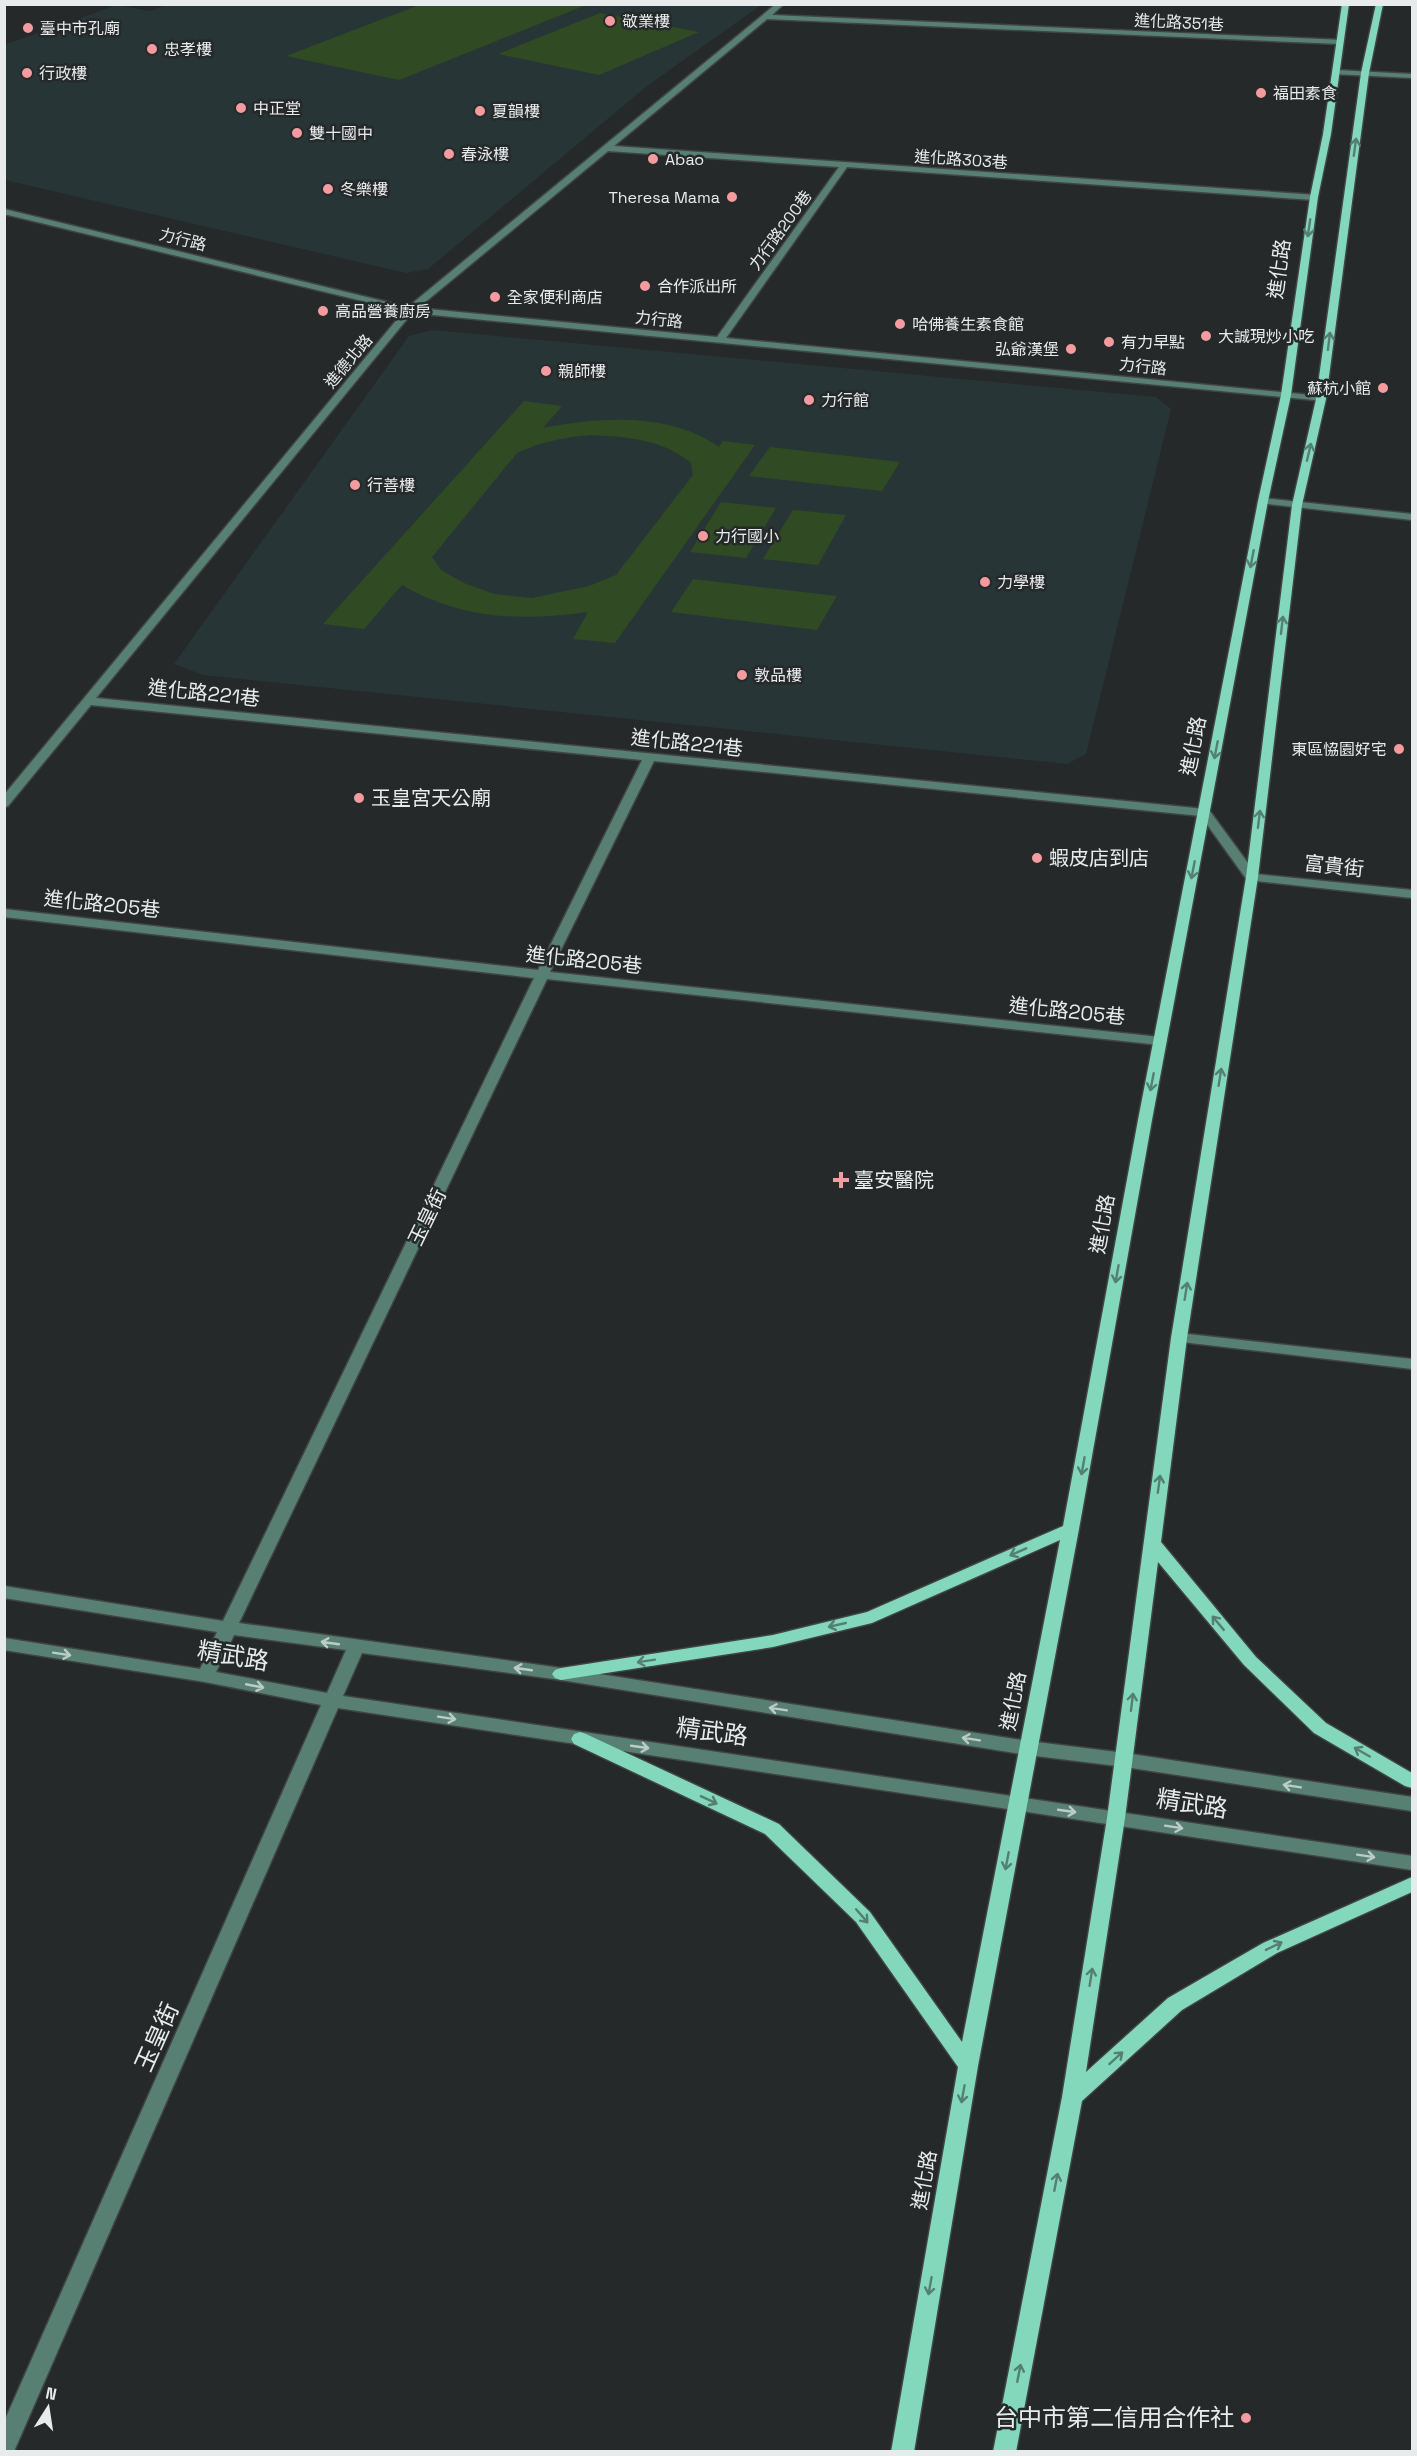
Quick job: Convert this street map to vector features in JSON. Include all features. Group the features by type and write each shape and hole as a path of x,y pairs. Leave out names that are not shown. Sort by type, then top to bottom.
{"main road":[{"name":"進化路","path":"902,2451 968,2066 1071,1529 1160,1041 1263,501 1286,395 1314,197 1327,134 1347,4"},
{"path":"1004,2451 1072,2097 1125,1760 1151,1542 1179,1338 1252,877 1297,505 1321,399 1365,73 1380,4"},
{"path":"561,1674 773,1641 872,1617 1071,1529"},
{"path":"1151,1542 1250,1662 1320,1728 1413,1781"},
{"path":"580,1738 772,1829 864,1917 968,2066"},
{"path":"1072,2097 1175,2004 1270,1948 1413,1884"}],"street":[{"name":"進德北路","path":"4,803 410,310 781,4"},
{"name":"進化路351巷","path":"765,16 1340,42"},
{"path":"1336,72 1413,76"},
{"name":"進化路303巷","path":"607,148 1314,197"},
{"name":"力行路200巷","path":"720,340 844,166"},
{"name":"力行路","path":"4,211 410,310 1321,399"},
{"path":"1263,501 1413,517"},
{"name":"進化路221巷","path":"87,701 1204,813"},
{"name":"玉皇街","path":"205,1676 542,975 649,759"},
{"path":"1204,813 1252,877"},
{"name":"富貴街","path":"1252,877 1413,894"},
{"name":"進化路205巷","path":"4,913 542,975 1160,1041"},
{"path":"1179,1338 1413,1364"},
{"name":"精武路","path":"4,1592 228,1628 561,1674 1028,1748 1125,1760 1413,1804"},
{"name":"精武路","path":"4,1644 205,1676 333,1701 1413,1863"},
{"name":"玉皇街","path":"4,2449 357,1647"}],"shaded area":[{"name":"雙十國中","path":"169,4 761,5 647,86 428,269 406,273 5,180 4,45 117,5 150,11"},
{"name":"力行國小","path":"432,330 1156,397 1171,409 1086,754 1067,764 203,675 174,664 409,336"}],"green space":[{"path":"422,4 586,5 399,80 286,56"},
{"path":"600,13 699,32 599,75 498,54"},
{"path":"524,401 562,406 543,428 588,421 634,420 678,428 719,447 723,441 755,445 615,643 573,639 588,612 516,617 493,615 447,605 402,585 364,629 323,624","holes":["591,435 631,438 656,444 691,463 693,475 616,575 589,586 532,598 494,594 464,583 441,570 432,557 517,453 544,443"]},
{"path":"770,447 900,462 882,491 749,476"},
{"path":"721,502 776,508 746,558 690,552"},
{"path":"793,510 846,515 818,565 763,559"},
{"path":"693,579 837,596 817,630 671,612"}],"place":[{"name":"敬業樓","path":"610,21"},
{"name":"臺中市孔廟","path":"28,28"},
{"name":"忠孝樓","path":"152,49"},
{"name":"行政樓","path":"27,73"},
{"name":"福田素食","path":"1261,93"},
{"name":"中正堂","path":"241,108"},
{"name":"夏韻樓","path":"480,111"},
{"name":"雙十國中","path":"297,133"},
{"name":"春泳樓","path":"449,154"},
{"name":"Abao","path":"653,159"},
{"name":"冬樂樓","path":"328,189"},
{"name":"Theresa Mama","path":"732,197"},
{"name":"合作派出所","path":"645,286"},
{"name":"全家便利商店","path":"495,297"},
{"name":"高品營養廚房","path":"323,311"},
{"name":"哈佛養生素食館","path":"900,324"},
{"name":"大誠現炒小吃","path":"1206,336"},
{"name":"有力早點","path":"1109,342"},
{"name":"弘爺漢堡","path":"1071,349"},
{"name":"親師樓","path":"546,371"},
{"name":"蘇杭小館","path":"1383,388"},
{"name":"力行館","path":"809,400"},
{"name":"行善樓","path":"355,485"},
{"name":"力行國小","path":"703,536"},
{"name":"力學樓","path":"985,582"},
{"name":"敦品樓","path":"742,675"},
{"name":"東區恊園好宅","path":"1399,749"},
{"name":"玉皇宮天公廟","path":"359,798"},
{"name":"蝦皮店到店","path":"1037,858"},
{"name":"臺安醫院","path":"841,1180"},
{"name":"台中市第二信用合作社","path":"1246,2418"}]}
